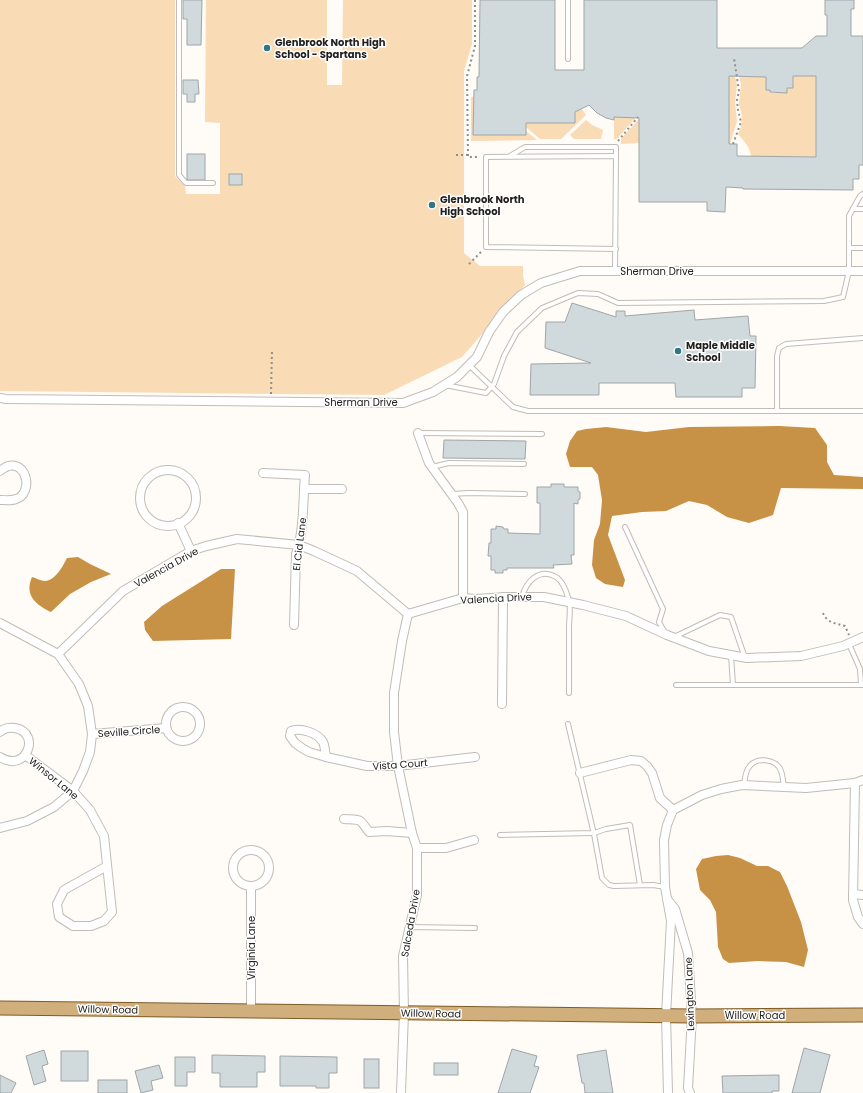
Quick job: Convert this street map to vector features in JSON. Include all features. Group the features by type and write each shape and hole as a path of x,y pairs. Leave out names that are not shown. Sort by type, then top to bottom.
{"main road":[{"name":"Willow Road","path":"0,1008 666,1016 863,1015"}],"street":[{"name":"Sherman Drive","path":"0,398 403,403 433,392 457,377 476,357 503,312 521,295 541,283 580,271 863,271"},
{"path":"418,433 429,463 452,494 463,512 463,598"},
{"path":"0,470 8,466 15,466 22,470 26,475 26,488 23,495 16,500 0,500"},
{"path":"165,470 182,474 189,479 193,487 195,504 192,512 186,519 178,523 164,525 151,520 144,513 140,504 140,494 143,485 148,478 156,472 165,470"},
{"name":"El Cid Lane","path":"263,473 305,475 299,545 296,554 294,624"},
{"path":"304,488 342,489"},
{"path":"178,523 191,551"},
{"name":"Valencia Drive","path":"58,654 123,591 191,551 237,539 299,545 314,551 357,572 408,614 463,598 544,597 626,616 670,637 708,651 745,658 801,656 843,646 863,637"},
{"path":"502,704 503,597"},
{"name":"Salceda Drive","path":"401,1093 404,1013 403,956 417,895 417,848 412,833 398,766 394,732 394,693 408,614"},
{"path":"0,623 58,654 79,684 88,706 92,734 90,752 73,791 54,807 27,821 0,828"},
{"name":"Seville Circle","path":"179,707 184,707 194,711 200,720 199,732 195,737 184,742 173,738 168,734 166,728 167,718 170,713 179,707"},
{"name":"Winsor Lane","path":"0,732 12,727 19,729 27,736 29,746 25,756 18,761 8,761 0,757"},
{"name":"Seville Circle","path":"92,734 166,728"},
{"name":"Vista Court","path":"326,757 322,740 315,734 295,729 291,731 290,736 295,743 302,748 326,757 367,766 398,766 475,757"},
{"name":"Winsor Lane","path":"25,756 73,791 90,810 104,836 112,912 104,921 91,926 74,926 59,917 57,904 64,890 107,866"},
{"path":"580,773 631,760 641,761 652,773 660,798 673,810 702,795 720,789 744,785 806,788 859,782 852,900 858,917 863,924"},
{"name":"Lexington Lane","path":"668,1093 666,1016 671,921 665,887 664,840 667,825 673,810"},
{"path":"344,819 362,822 368,832 387,831 412,833"},
{"path":"417,848 446,848 474,840"},
{"path":"246,850 257,851 263,854 269,865 269,871 262,882 251,886 245,885 236,878 232,867 236,856 246,850"},
{"name":"Virginia Lane","path":"251,886 251,1011"},
{"path":"852,894 863,895"},
{"name":"Lexington Lane","path":"667,899 675,909 688,953 692,1016 688,1088 690,1093"},
{"path":"670,946 685,945"}],"lane":[{"path":"179,0 179,176 186,183 213,183"},
{"path":"568,0 568,59"},
{"path":"510,157 525,147 616,147 615,271"},
{"path":"616,156 486,157 486,247 616,249"},
{"path":"444,385 486,393 494,384 504,356 517,332 542,308 578,293 598,294 618,303 824,301 843,297 849,271 849,216 860,196 863,194"},
{"path":"853,209 863,209"},
{"path":"849,248 863,248"},
{"path":"777,411 777,356 779,348 786,344 863,338"},
{"path":"469,365 513,407 528,410 863,411"},
{"path":"418,433 542,434"},
{"path":"432,467 449,463 524,464"},
{"path":"452,494 525,494"},
{"path":"626,527 663,609 659,622 670,637 720,615 731,617 745,658"},
{"path":"522,597 524,589 529,582 537,576 546,574 556,577 564,587 570,602 570,693"},
{"path":"676,685 862,685 860,669 848,643"},
{"path":"731,655 733,685"},
{"path":"568,724 594,833 602,878 614,886 652,885 665,887"},
{"path":"744,785 748,767 752,763 763,760 776,764 781,771 784,787"},
{"path":"500,835 594,833 606,829 630,825 640,885"},
{"path":"409,927 475,928"}],"path":[{"path":"468,155 468,76 475,46 476,0"},
{"path":"733,144 741,122 738,110 737,100 739,91 734,58"},
{"path":"618,142 638,118"},
{"path":"456,155 486,157"},
{"path":"469,264 486,247"},
{"path":"270,402 272,350"},
{"path":"822,613 829,621 845,626 849,635 852,634"}],"shaded area":[{"name":"Glenbrook North High School","path":"0,0 175,0 175,176 185,186 186,194 220,194 220,123 205,122 206,0 327,0 327,85 342,85 343,0 472,0 472,44 464,71 464,253 480,266 523,266 525,285 462,357 384,395 0,391"},
{"path":"729,65 732,67 737,85 735,103 737,121 730,144 729,144"},
{"path":"816,70 818,157 751,156 748,147 738,134 741,127 742,116 739,104 741,84 738,72 742,77 766,77 766,90 770,90 771,93 787,93 787,88 793,88 793,76 808,76"},
{"path":"575,94 579,105 586,115 561,139 540,139 526,127 526,123 575,123"},
{"path":"471,97 474,97 474,135 526,135 526,131 537,140 471,141"},
{"path":"614,117 636,117 617,139 614,139"},
{"path":"639,119 639,143 621,144 621,139"},
{"path":"586,120 592,125 603,130 601,139 574,139 570,135"},
{"path":"779,426 815,428 827,445 827,462 834,475 863,477 863,489 781,488 773,515 749,523 727,517 707,505 689,501 666,511 642,512 612,516 608,535 625,580 623,587 605,584 596,578 592,565 594,540 600,524 602,500 598,475 592,467 570,467 566,454 570,441 577,431 606,427 646,432 689,427"},
{"path":"78,557 111,574 91,582 70,594 51,612 36,603 29,589 32,577 43,581 52,579 67,558"},
{"path":"221,569 235,569 231,639 153,641 145,630 144,622 162,606"},
{"path":"728,855 740,858 757,866 768,866 780,872 801,922 808,950 804,967 786,962 758,961 729,963 723,959 718,947 716,912 710,900 700,890 696,869 702,859"}],"building":[{"path":"183,0 202,0 201,45 187,45 187,19 183,19"},
{"path":"480,0 555,0 555,70 584,70 584,0 717,0 717,48 802,48 816,36 827,36 825,0 854,0 854,9 851,9 851,36 863,36 863,165 859,165 859,179 853,179 853,190 743,189 726,187 725,212 707,211 707,202 639,202 639,118 614,117 614,120 606,118 597,113 589,105 575,112 575,123 526,123 526,135 473,135 474,90 477,90 477,77 479,77","holes":["729,76 766,77 766,90 770,90 770,92 787,93 787,88 793,88 793,76 816,76 816,157 737,156 737,144 729,144"]},
{"path":"183,80 198,80 199,94 195,94 195,102 187,102 187,94 183,94"},
{"path":"187,154 205,154 205,180 187,179"},
{"path":"229,174 242,174 242,185 229,185"},
{"path":"572,303 616,317 616,311 625,311 625,316 694,310 695,320 748,316 750,336 756,336 755,388 742,388 742,397 676,397 675,383 599,383 599,395 530,395 531,364 591,363 545,348 546,322 565,322"},
{"path":"444,440 526,441 525,459 443,458"},
{"path":"551,484 564,484 564,487 578,487 578,491 580,492 578,504 574,503 574,555 571,555 572,564 553,565 554,568 507,568 507,570 503,570 503,573 495,573 495,570 491,570 491,556 488,556 489,543 491,543 491,529 496,529 496,526 508,529 508,533 540,534 540,503 537,503 537,487 551,487"},
{"path":"804,1048 830,1055 820,1093 792,1093"},
{"path":"512,1049 537,1056 534,1066 539,1067 530,1093 498,1093"},
{"path":"44,1050 48,1064 42,1066 46,1081 34,1085 26,1056"},
{"path":"606,1050 613,1093 585,1093 577,1055"},
{"path":"61,1051 88,1051 88,1081 61,1081"},
{"path":"212,1055 265,1056 265,1072 257,1072 257,1087 220,1087 220,1073 212,1073"},
{"path":"280,1056 337,1057 337,1073 329,1073 329,1088 316,1088 316,1086 280,1086"},
{"path":"175,1057 195,1057 195,1072 187,1072 187,1086 175,1086"},
{"path":"364,1059 379,1059 379,1088 364,1088"},
{"path":"434,1063 458,1063 458,1075 434,1075"},
{"path":"159,1065 163,1078 151,1081 153,1090 141,1093 135,1071"},
{"path":"0,1075 16,1083 11,1093 0,1093"},
{"path":"779,1075 779,1091 772,1091 772,1093 723,1093 722,1076"},
{"path":"98,1080 127,1080 127,1093 98,1093"}],"place":[{"name":"Glenbrook North High School - Spartans","path":"267,48"},
{"name":"Glenbrook North High School","path":"432,205"},
{"name":"Maple Middle School","path":"678,351"}]}
